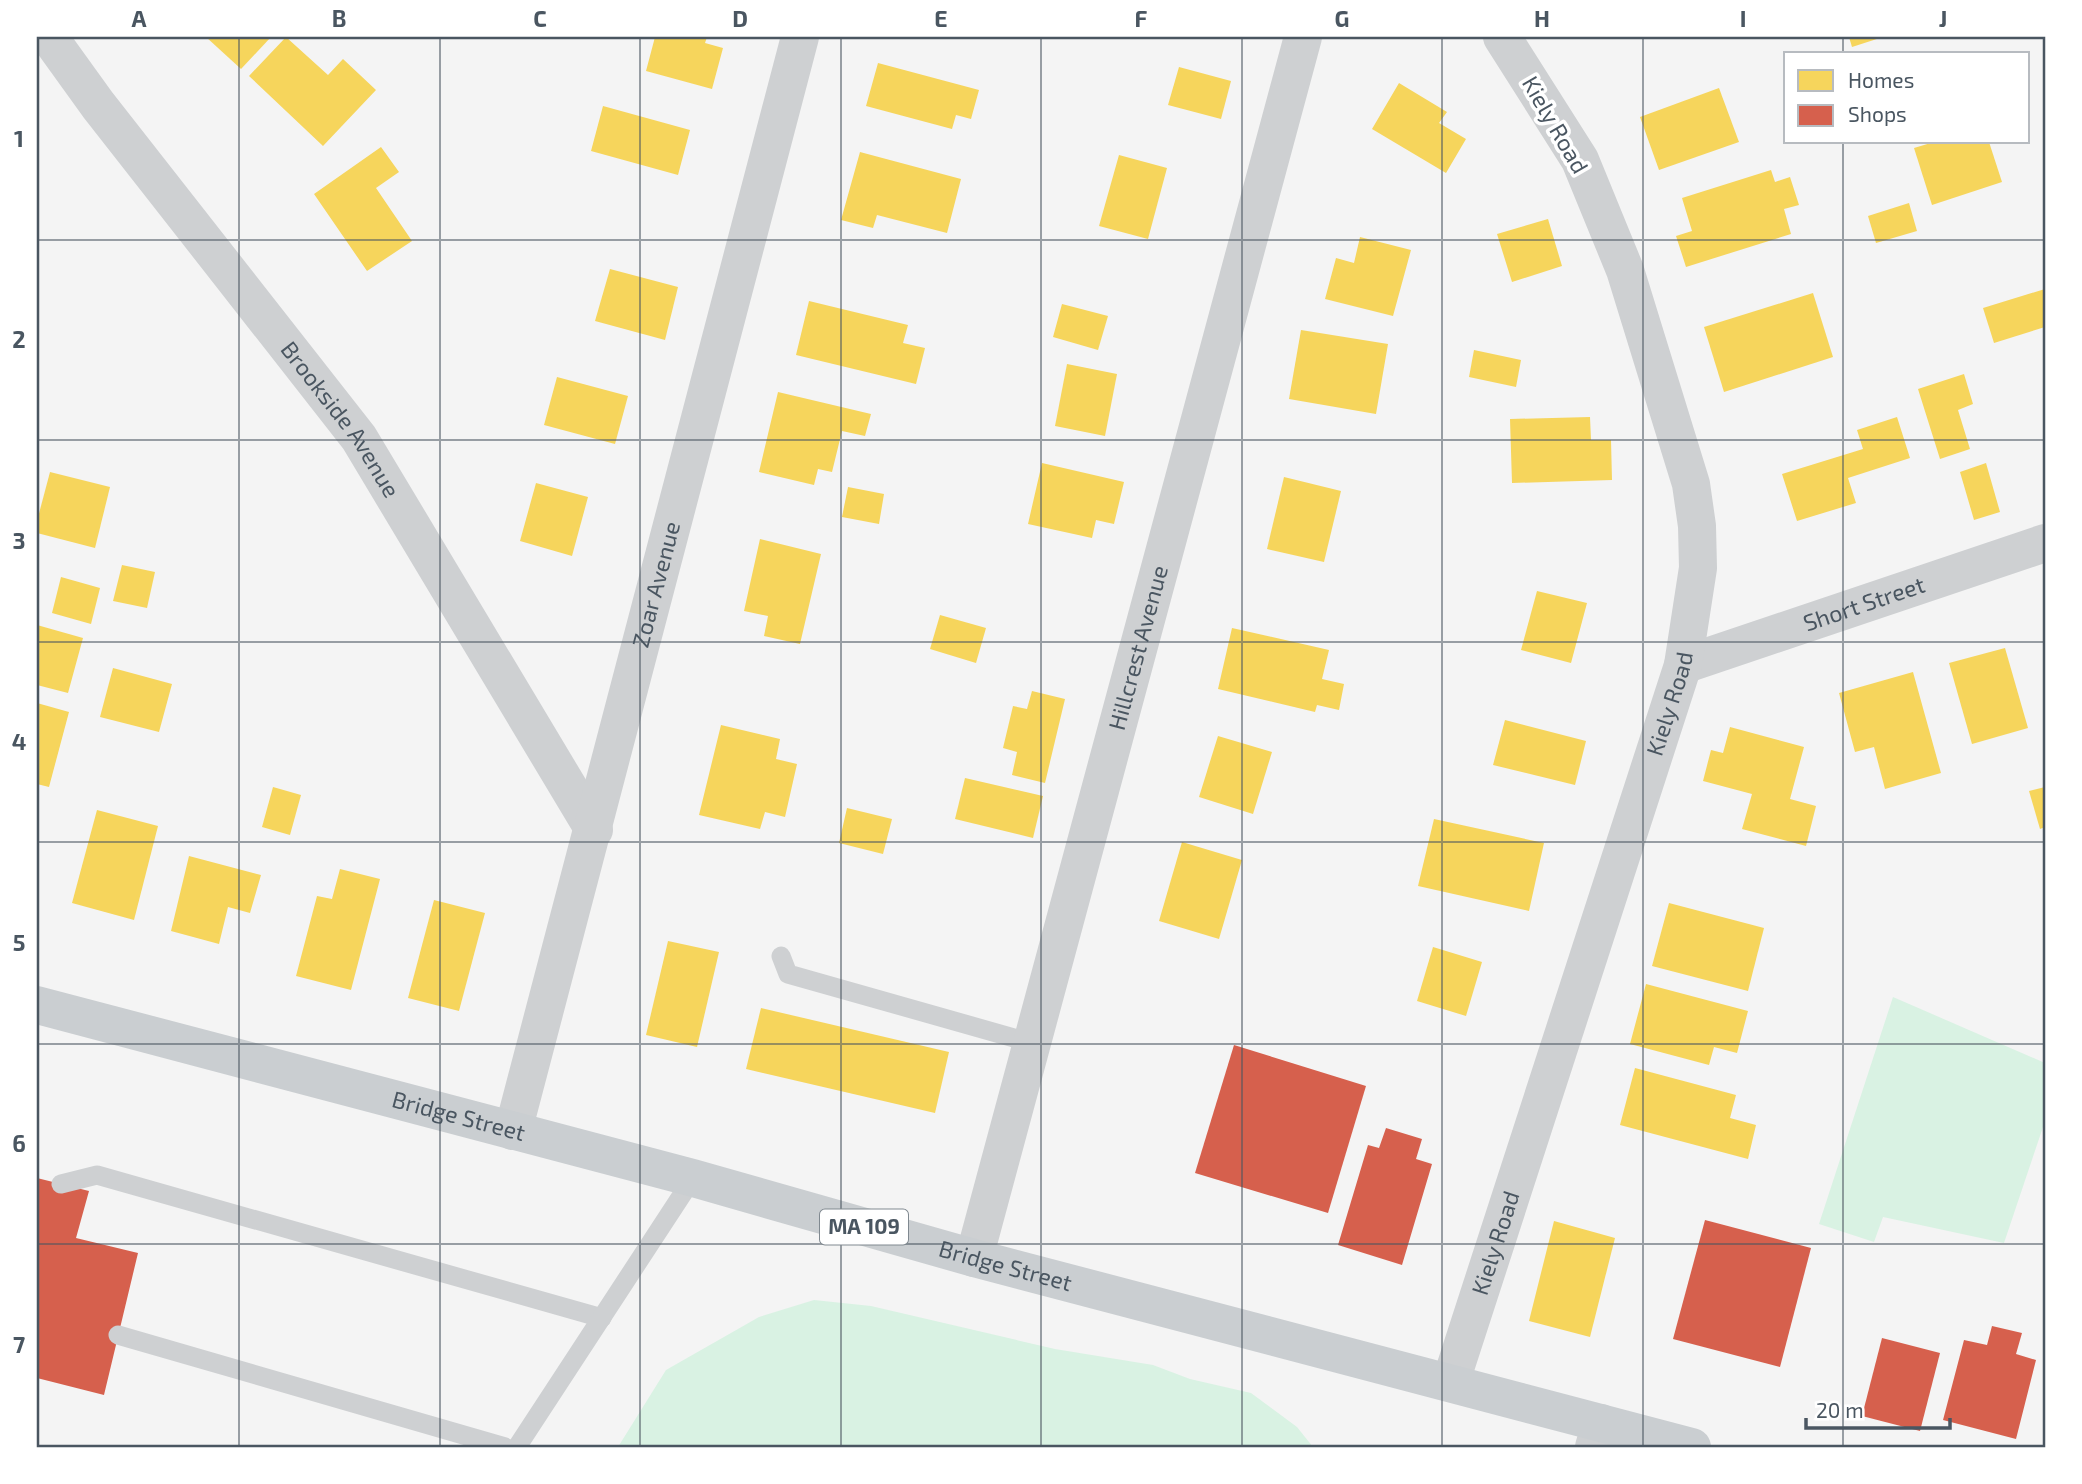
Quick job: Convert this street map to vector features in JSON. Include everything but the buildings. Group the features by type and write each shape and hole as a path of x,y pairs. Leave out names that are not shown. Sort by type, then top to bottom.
{"main road":[{"name":"Bridge Street","path":"37,1004 693,1178 974,1258 1451,1381 1598,1435 1692,1447"}],"street":[{"name":"Brookside Avenue","path":"50,37 98,105 317,380 359,438 594,830"},
{"name":"Zoar Avenue","path":"513,1131 800,37"},
{"name":"Hillcrest Avenue","path":"974,1258 1303,37"},
{"name":"Kiely Road","path":"1451,1381 1683,665 1698,568 1697,526 1691,484 1625,270 1580,160 1502,37"},
{"name":"Short Street","path":"1683,665 2045,543"}],"lane":[{"path":"781,956 788,974 1032,1043"},
{"path":"61,1184 97,1175 602,1318"},
{"path":"517,1447 693,1178"},
{"path":"118,1335 505,1447"}],"green space":[{"path":"1893,997 2045,1063 2045,1121 2004,1243 1883,1217 1874,1242 1819,1224"},
{"path":"814,1300 871,1306 1055,1349 1153,1365 1190,1379 1251,1393 1297,1427 1313,1447 618,1447 666,1370 759,1317"}]}
